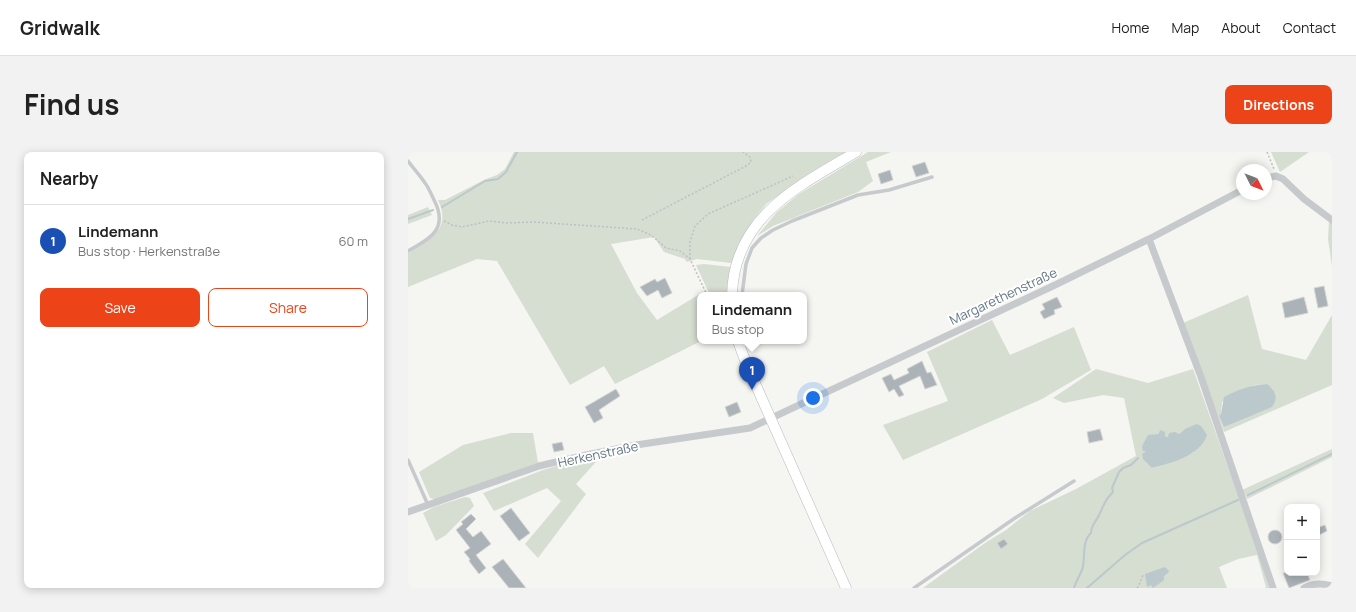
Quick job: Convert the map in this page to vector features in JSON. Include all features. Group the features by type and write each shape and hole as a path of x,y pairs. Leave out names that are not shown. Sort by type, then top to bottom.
{"main road":[{"path":"732,292 733,280 738,261 744,246 760,220 783,198 856,152"},
{"path":"739,344 846,588"}],"street":[{"path":"1272,177 1276,176 1283,179 1304,199 1332,220"},
{"name":"Margarethenstraße","path":"771,418 1055,285 1149,239 1236,193"},
{"path":"1149,239 1201,377 1273,588"},
{"name":"Herkenstraße","path":"408,512 539,466 586,454 750,428 771,418"},
{"path":"1304,588 1311,585 1324,584 1332,586"}],"lane":[{"path":"408,161 426,184 440,212 438,226 430,237 408,251"},
{"path":"742,292 746,264 752,248 761,238 773,230 858,196 889,190 932,177"},
{"path":"408,460 428,505"},
{"path":"914,588 1015,518 1074,481"}],"path":[{"path":"642,220 746,166 751,162 750,157 743,152"},
{"path":"1268,152 1276,176"},
{"path":"706,292 690,259 690,242 695,226 708,214 793,176"},
{"path":"440,220 462,227 489,221 506,223 534,222 637,229 651,235 666,248 680,252 690,259"},
{"path":"1137,588 1143,575"}],"shaded area":[{"path":"514,152 848,152 792,186 766,204 753,220 738,244 734,261 731,263 697,259 687,262 685,259 664,252 654,237 611,244 637,293 657,320 697,296 697,343 615,384 604,366 570,385 497,261 477,259 408,287 408,253 424,244 431,238 440,226 442,210 438,200 445,200 497,175 505,169"},
{"path":"868,152 891,152 866,162 873,181 858,192 773,226 757,236 777,212 799,194"},
{"path":"1271,152 1309,152 1280,172"},
{"path":"428,207 432,215 408,224 408,215"},
{"path":"1329,221 1332,223 1332,266 1328,239"},
{"path":"704,264 731,267 727,292 709,292 696,265"},
{"path":"1248,295 1262,349 1306,360 1332,315 1332,385 1224,432 1183,323","holes":["1266,384 1273,389 1230,424 1224,427 1219,416 1221,414 1222,402 1255,385"]},
{"path":"992,320 1010,355 1074,327 1091,370 1042,399 903,460 883,425 948,401 927,352"},
{"path":"1096,369 1148,383 1193,369 1259,554 1269,588 1265,588 1266,587 1257,555 1238,559 1219,567 1227,588 923,588 985,543 1006,530 1030,511 1076,489 1136,456 1124,398 1103,395 1064,403 1053,398","holes":["1185,429 1194,452 1167,464 1152,468 1144,459 1142,454 1147,451 1142,446 1148,436 1159,434 1168,437 1179,434"]},
{"path":"1267,384 1272,389 1276,397 1272,407 1224,427 1219,416 1221,414 1224,397 1244,388"},
{"path":"1197,424 1201,426 1207,435 1198,448 1192,453 1184,458 1168,464 1152,468 1143,459 1142,454 1146,451 1143,451 1142,446 1148,435 1159,434 1160,430 1165,432 1165,436 1168,437 1169,433 1175,432 1179,434 1185,429"},
{"path":"511,433 533,433 538,463 443,498 430,498 419,472 463,445"},
{"path":"1332,449 1332,457 1247,499 1242,490"},
{"path":"603,454 576,484 586,494 538,558 525,544 561,501 547,488 494,511 483,493 543,470"},
{"path":"465,497 470,498 474,506 446,535 436,541 423,513 434,507"},
{"path":"1165,567 1169,571 1164,576 1164,580 1153,588 1151,585 1147,587 1145,574"}],"building":[{"path":"925,162 929,173 916,177 912,166"},
{"path":"890,170 893,180 881,184 878,174"},
{"path":"665,278 672,293 662,298 658,290 647,296 640,287 655,279 657,282"},
{"path":"1324,286 1328,306 1318,308 1314,288"},
{"path":"1057,297 1062,307 1054,310 1055,314 1044,319 1040,312 1045,309 1042,304"},
{"path":"1304,297 1308,313 1285,318 1282,303"},
{"path":"922,361 927,373 931,372 937,385 925,389 920,376 899,386 904,395 899,397 894,389 889,392 882,378 891,374 894,380 909,373 907,369"},
{"path":"616,389 620,396 599,410 603,418 594,423 585,407"},
{"path":"737,402 741,412 729,417 725,407"},
{"path":"1100,429 1103,440 1089,443 1087,432"},
{"path":"562,442 564,450 554,452 552,444"},
{"path":"511,508 530,533 519,541 500,516"},
{"path":"471,514 476,519 466,529 473,537 481,531 491,544 476,555 486,568 479,574 464,552 470,548 456,530 463,524 461,522"},
{"path":"1325,525 1327,531 1320,534 1320,527"},
{"path":"1275,530 1280,532 1282,537 1280,542 1275,544 1270,542 1268,537 1270,532"},
{"path":"1004,539 1008,544 1001,549 997,543"},
{"path":"503,559 526,588 509,588 492,567"},
{"path":"1284,576 1308,576 1310,580 1289,588"}],"waterway":[{"path":"442,207 485,181 498,179 506,172 517,152"},
{"path":"408,219 433,210"},
{"path":"1248,495 1332,454"},
{"path":"1074,588 1082,570 1086,541 1106,501 1113,492 1112,488 1119,472 1123,468 1131,465 1138,458"},
{"path":"1087,588 1125,555 1142,543 1238,500"}],"place":[{"name":"Lindemann","path":"752,390"}]}
